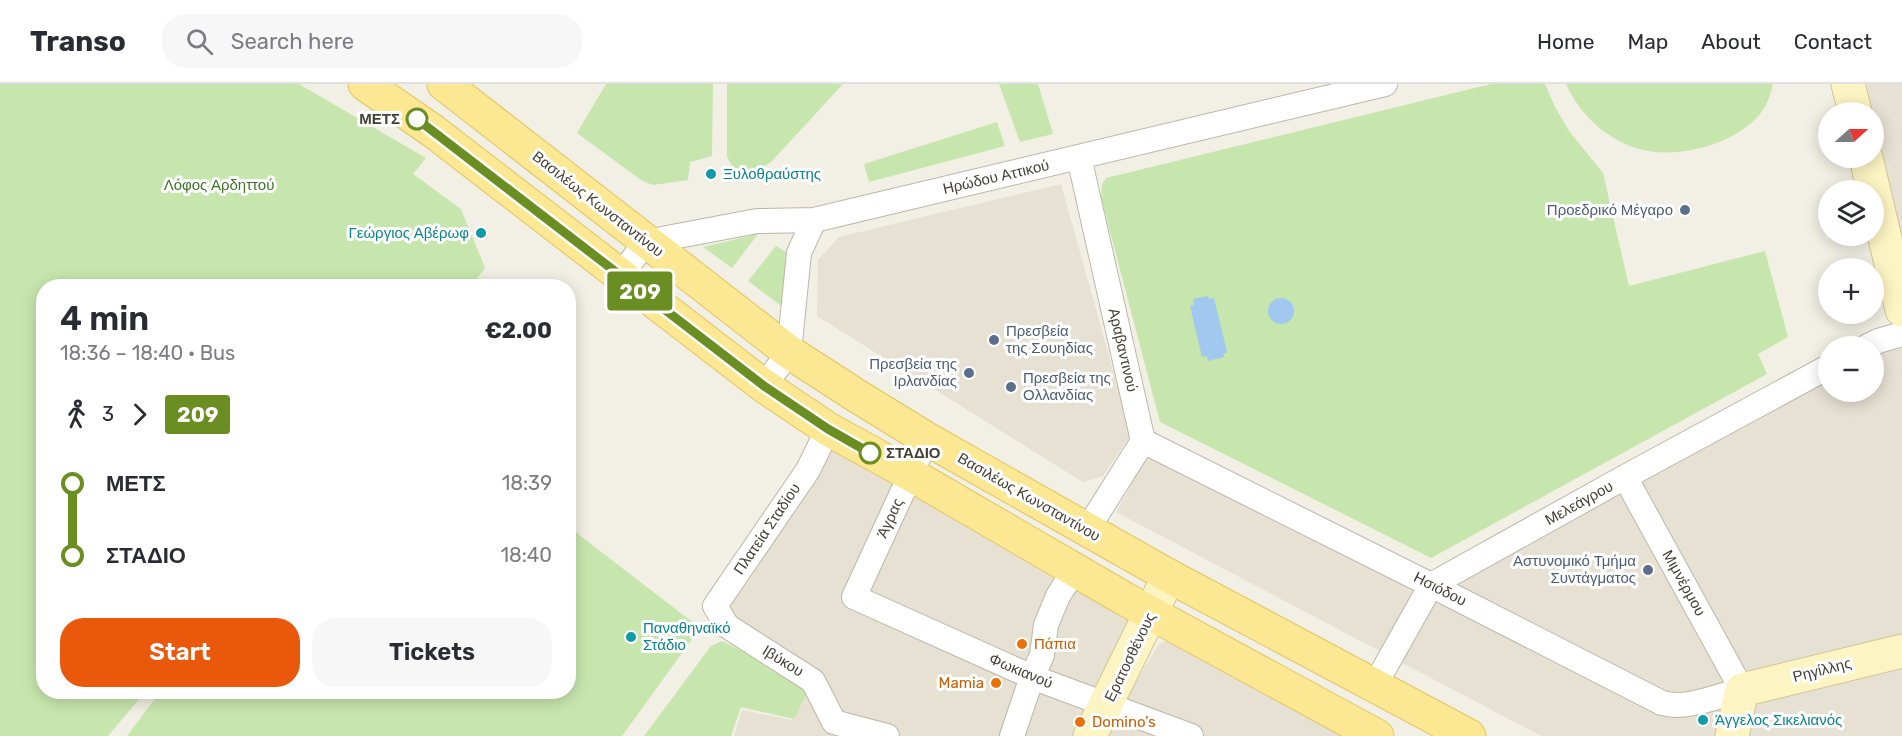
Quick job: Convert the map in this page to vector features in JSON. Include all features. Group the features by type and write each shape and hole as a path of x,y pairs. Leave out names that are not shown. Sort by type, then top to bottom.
{"main road":[{"path":"365,84 433,131 764,386 828,429 1358,732"},
{"name":"Βασιλέως Κωνσταντίνου","path":"444,84 789,352 927,439 1087,530 1469,736"}],"street":[{"name":"Ηρώδου Αττικού","path":"646,242 757,220 814,220 1384,84"},
{"path":"1848,84 1852,102"},
{"name":"Αραβαντινού","path":"1079,157 1143,441"},
{"path":"1868,168 1902,310"},
{"path":"764,386 789,352 799,253 814,220"},
{"path":"620,276 646,242"},
{"path":"1884,339 1902,334"},
{"name":"Μελεάγρου","path":"1431,585 1818,372"},
{"name":"Πλατεία Σταδίου","path":"727,627 715,606 808,470 828,429"},
{"name":"Άγρας","path":"854,597 927,439"},
{"path":"1087,530 1143,441"},
{"name":"Ησιόδου","path":"1143,441 1662,703 1687,704 1742,690"},
{"name":"Μιμνέρμου","path":"1625,477 1742,690"},
{"path":"1012,736 1042,655 1046,625 1058,596 1074,571"},
{"name":"Ερατοσθένους","path":"1090,736 1169,576"},
{"path":"1375,685 1431,585"},
{"name":"Φωκιανού","path":"854,597 1032,677 1191,736"},
{"name":"Ιβύκου","path":"727,627 813,681 834,722 887,736"},
{"name":"Ρηγίλλης","path":"1742,690 1902,651"},
{"path":"1732,736 1742,690"}],"shaded area":[{"path":"1861,84 1902,84 1902,254 1882,168 1884,168 1884,102 1866,102"},
{"path":"1061,184 1131,435 1103,476 1083,482 817,316 818,260 839,237"},
{"path":"1899,339 1902,351 1902,736 1541,736 1116,512 1151,449 1432,595 1818,383 1818,402 1884,402 1884,347"},
{"path":"831,449 1135,620 1086,736 734,736 742,710 792,720 809,686 723,606"},
{"path":"1171,639 1356,736 1103,736 1159,644"}],"green space":[{"name":"Λόφος Αρδηττού","path":"0,84 299,84 426,158 413,174 461,209 485,268 476,279 36,279 36,699 139,699 108,736 0,736"},
{"path":"606,84 713,84 712,156 690,162 688,180 653,185 641,180 577,133"},
{"path":"727,84 843,84 772,161 757,172 745,173 734,169 727,157"},
{"path":"999,84 1038,84 1053,134 1020,142"},
{"path":"1491,84 1545,84 1569,131 1603,173 1629,286 1765,251 1788,337 1758,354 1767,374 1431,558 1160,422 1101,197 1102,184 1106,178"},
{"path":"1566,84 1773,84 1763,110 1739,132 1707,146 1689,150 1655,152 1627,145 1605,132 1587,116"},
{"path":"997,122 1005,146 869,182 864,164"},
{"path":"758,234 732,268 703,247"},
{"path":"776,246 786,252 784,308 748,281"},
{"name":"Παναθηναϊκό Στάδιο","path":"576,532 700,628 622,736 127,736 155,699 576,699"},
{"path":"722,641 811,685 794,719 741,707 731,736 644,736 711,646"}],"water":[{"path":"1208,296 1209,299 1214,298 1227,352 1223,354 1224,357 1208,361 1207,356 1202,357 1190,306 1194,305 1193,299"},
{"path":"1281,298 1290,302 1294,311 1290,320 1281,324 1272,320 1268,311 1272,302"}],"bus line":[{"name":"209","path":"417,119 764,386 828,429 870,453"}],"place":[{"name":"ΜΕΤΣ","path":"417,119"},
{"name":"Ξυλοθραύστης","path":"711,174"},
{"name":"Προεδρικό Μέγαρο","path":"1685,210"},
{"name":"Γεώργιος Αβέρωφ","path":"481,233"},
{"name":"Πρεσβεία της Σουηδίας","path":"994,340"},
{"name":"Πρεσβεία της Ιρλανδίας","path":"969,373"},
{"name":"Πρεσβεία της Ολλανδίας","path":"1011,387"},
{"name":"ΣΤΑΔΙΟ","path":"870,453"},
{"name":"Αστυνομικό Τμήμα Συντάγματος","path":"1648,570"},
{"name":"Παναθηναϊκό Στάδιο","path":"631,637"},
{"name":"Πάπια","path":"1022,644"},
{"name":"Mamia","path":"996,683"},
{"name":"Άγγελος Σικελιανός","path":"1703,720"},
{"name":"Domino's","path":"1080,722"}]}
